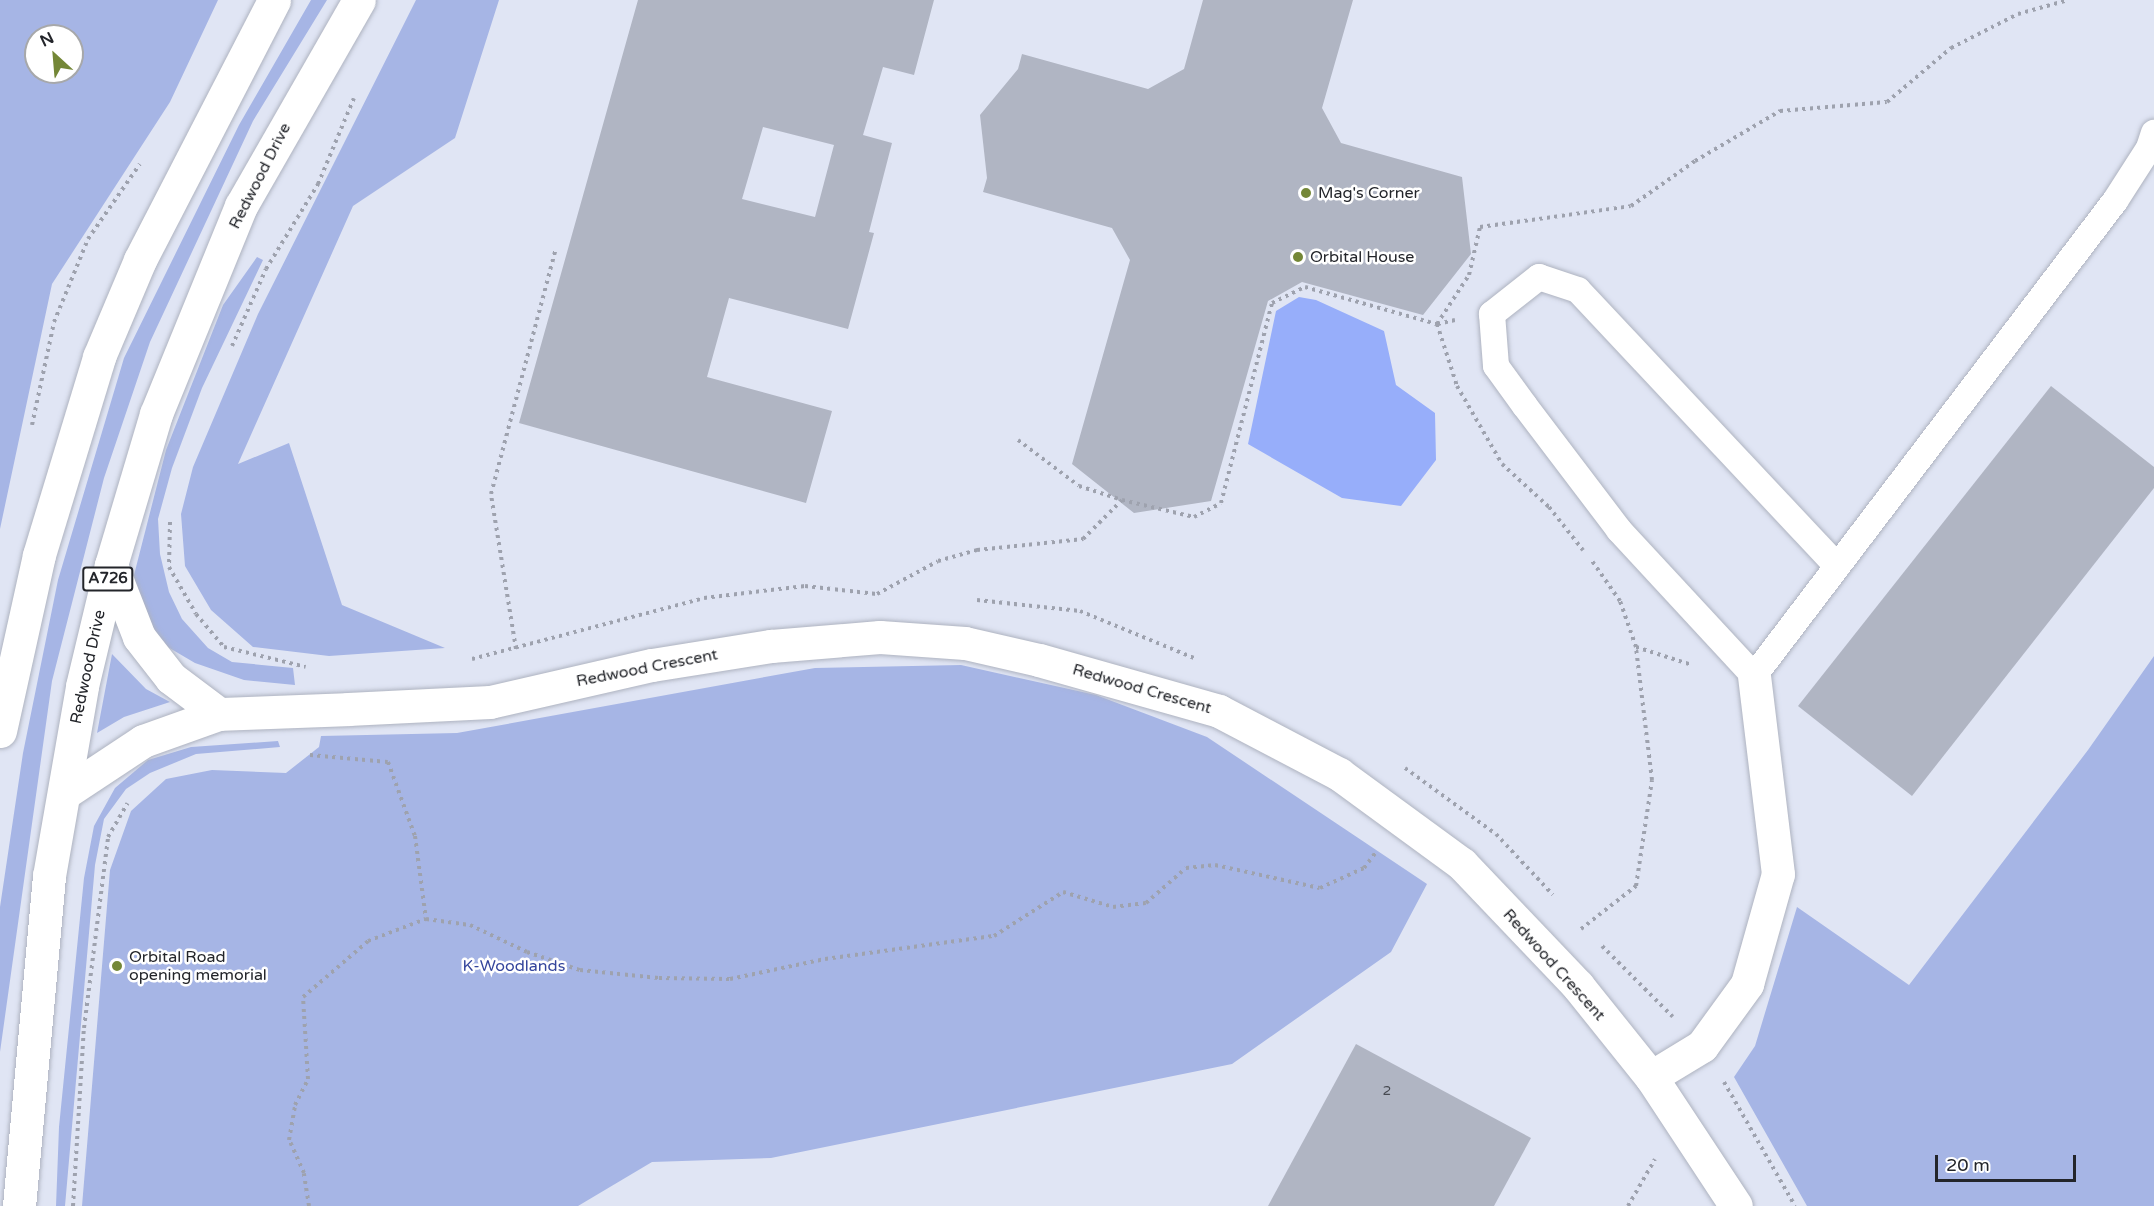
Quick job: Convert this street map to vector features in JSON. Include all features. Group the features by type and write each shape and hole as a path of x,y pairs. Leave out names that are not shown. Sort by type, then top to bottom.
{"main road":[{"path":"0,731 39,555 99,357 140,260 274,0"},
{"name":"Redwood Drive","path":"20,1206 49,876 66,792 82,686 111,565 156,414 241,206 359,0"},
{"path":"111,565 139,637 171,678 219,714"},
{"name":"Redwood Crescent","path":"66,792 143,741 219,714 490,702 652,664 771,645 880,637 965,644 1039,660 1219,711 1339,774 1462,864 1547,957 1578,986 1651,1077 1736,1206"},
{"path":"1651,1077 1702,1046 1747,984 1778,874 1754,676"}],"lane":[{"path":"1837,566 1578,290 1539,277 1492,314 1496,366 1620,530 1754,676 2115,201 2149,148 2154,133"}],"path":[{"path":"1437,324 1469,275 1480,227 1631,206 1695,161 1780,111 1887,102 1951,48 2018,14 2068,0"},
{"path":"229,351 266,270 318,184 357,90"},
{"path":"516,649 491,494 555,251"},
{"path":"1018,440 1079,486 1122,500 1194,517 1221,503 1272,303 1305,287 1437,324 1492,314"},
{"path":"1437,324 1457,386 1502,464 1549,507 1593,562 1620,601 1636,647 1652,780 1636,885 1547,957"},
{"path":"470,660 704,598 805,586 877,594 938,561 977,550 1083,539 1122,500"},
{"path":"170,520 169,567 196,614 224,647 322,670 337,710 301,754 388,762 415,836 426,919"},
{"path":"73,1206 84,1028 108,837 133,798"},
{"path":"309,1206 304,1173 289,1140 295,1105 308,1079 303,997 368,941 426,919 470,926 527,952 580,970 659,978 730,978 825,959 994,936 1063,892 1113,907 1146,903 1186,868 1215,865 1320,888 1364,868 1401,819"}],"green space":[{"path":"0,0 218,0 170,102 52,284 0,529"},
{"path":"311,0 327,0 253,121 150,342 104,478 52,681 0,1052 0,907 23,753 58,580 124,358 239,125"},
{"path":"416,0 499,0 455,138 353,206 238,464 289,443 342,605 445,648 329,656 253,647 211,610 185,566 181,514 193,467 258,314"},
{"path":"257,257 263,260 202,388 172,468 158,519 160,554 169,592 182,619 208,648 232,662 293,668 295,685 244,680 195,663 166,646 152,630 138,604 134,575 166,450 223,305"},
{"path":"112,654 146,689 170,702 124,717 97,733"},
{"path":"2154,656 2154,1206 1807,1206 1734,1077 1755,1046 1797,907 1909,985 2088,750"},
{"name":"K-Woodlands","path":"961,665 1096,695 1207,737 1427,884 1391,952 1232,1064 771,1158 652,1162 578,1206 82,1206 110,870 131,811 166,779 212,770 286,773 319,747 321,736 457,733 815,668"},
{"path":"278,741 280,747 196,754 150,773 126,789 104,819 95,865 65,1206 56,1206 59,1127 84,878 94,826 115,788 148,760 191,747"}],"shaded area":[{"path":"1299,297 1316,300 1384,331 1396,385 1435,413 1436,460 1401,506 1342,498 1248,444 1276,311"}],"building":[{"path":"638,0 934,0 914,75 883,67 863,135 892,143 869,232 874,233 848,329 729,298 707,377 832,411 806,503 519,423","holes":["763,127 834,145 815,217 742,199"]},
{"name":"Orbital House","path":"1203,0 1353,0 1322,108 1341,143 1462,177 1471,254 1423,315 1302,282 1268,301 1211,501 1134,513 1072,464 1130,260 1112,228 983,192 987,178 980,115 1018,69 1022,54 1148,89 1184,69"},
{"path":"2051,386 2154,467 2154,488 1912,796 1798,706"},
{"path":"1356,1044 1531,1138 1494,1206 1268,1206"}],"place":[{"name":"Mag's Corner","path":"1306,193"},
{"name":"Orbital House","path":"1298,257"},
{"name":"Orbital Road opening memorial","path":"117,966"}]}
